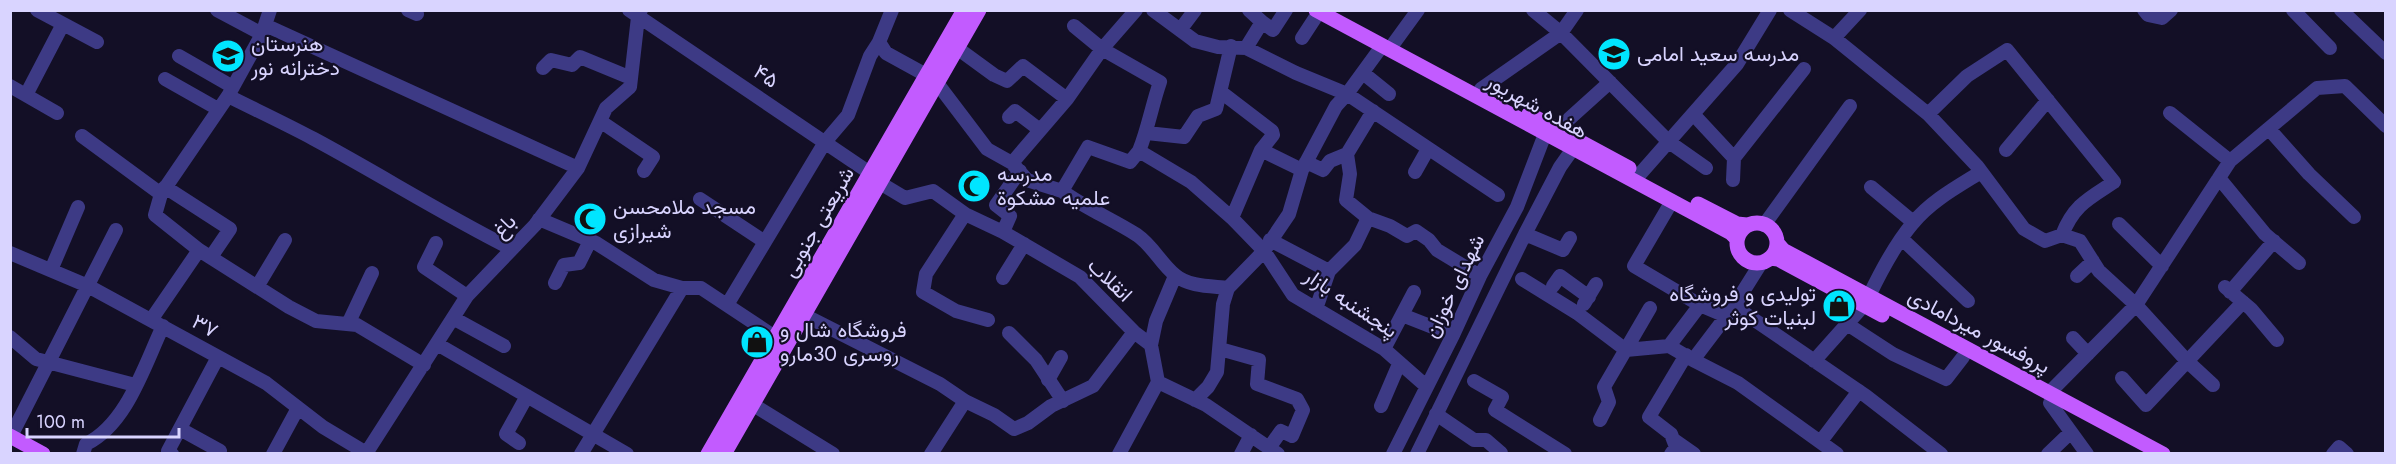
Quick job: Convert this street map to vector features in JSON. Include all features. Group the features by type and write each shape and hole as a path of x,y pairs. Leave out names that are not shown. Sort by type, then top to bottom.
{"main road":[{"name":"شریعتی جنوبی","path":"708,453 775,337 875,178 932,79 964,10"},
{"name":"شریعتی جنوبی","path":"932,79 957,48 979,10"},
{"name":"هفده شهریور","path":"1323,11 1481,89 1737,224 1747,225"},
{"name":"هفده شهریور","path":"1388,44 1572,150 1672,201 1731,233 1737,239"},
{"name":"شریعتی جنوبی","path":"724,453 804,315 875,178"},
{"path":"1756,223 1764,225 1773,231 1777,243 1776,250 1766,261 1748,261 1742,258 1738,252 1739,233 1747,225 1756,223"},
{"name":"پروفسور میردامادی","path":"1777,243 1783,250 1963,357 2163,453"},
{"name":"پروفسور میردامادی","path":"1766,261 1778,259 1867,301 2050,398 2146,453"},
{"path":"11,436 43,453"}],"street":[{"path":"37,10 97,42"},
{"path":"217,10 578,168"},
{"path":"270,10 264,29 230,91 163,190 154,215 199,250 289,307 316,321 357,325 424,365"},
{"path":"728,305 825,142 848,115 870,56 879,42 892,10"},
{"path":"1003,232 1010,216 996,205 1016,167 1040,130 1066,99 1102,49 1136,10"},
{"path":"1153,10 1195,41 1218,47 1246,48 1296,73 1347,94 1498,195"},
{"path":"1180,30 1195,10"},
{"path":"1249,10 1274,30 1286,10"},
{"path":"1195,400 1208,387 1217,372 1221,349 1223,304 1228,288 1267,245 1289,214 1304,166 1336,106 1418,10"},
{"path":"1533,10 1561,33 1669,142 1706,168"},
{"path":"1481,89 1561,33 1577,10"},
{"path":"1640,174 1694,115 1737,63 1770,10"},
{"path":"1790,10 1834,38 1928,114 1981,172 2024,229 2045,242 2062,235 2080,242 2099,271 2136,305 2187,362 2213,385"},
{"path":"1834,38 1860,10"},
{"path":"2144,10 2148,15 2162,18 2171,10"},
{"path":"2293,10 2330,48"},
{"path":"2341,10 2385,53"},
{"path":"1302,38 1323,11"},
{"name":"باغ","path":"367,453 467,296 539,219 578,168 606,108 630,87 636,13"},
{"name":"۴۵","path":"636,13 875,178"},
{"path":"1246,48 1262,22"},
{"path":"26,95 63,24"},
{"path":"1062,190 1088,147 1130,162 1139,151 1147,132 1148,120 1160,82 1102,49 1074,26"},
{"path":"879,42 886,52 932,79 987,149 1016,167 1027,180 1062,190 1080,204 1138,236 1155,250 1175,276 1190,283 1228,288"},
{"path":"1147,132 1184,137 1197,116 1216,109 1231,46"},
{"path":"957,48 994,75 1007,81 1023,66 1066,99"},
{"path":"1928,114 1967,76 2007,50 2114,182 2086,201 2065,210 2062,235"},
{"path":"179,56 230,91 398,185 453,219 512,249"},
{"path":"543,68 551,60 572,65 580,57 631,78"},
{"path":"1733,180 1734,158 1804,69"},
{"path":"1363,73 1389,94"},
{"path":"165,79 218,109"},
{"path":"1569,119 1610,82"},
{"path":"10,86 57,113"},
{"path":"2087,453 2050,398 2088,354 2136,305 2230,161 2317,88 2345,86 2385,124"},
{"path":"1221,92 1272,131 1273,135 1261,150 1232,218"},
{"path":"2007,150 2048,100"},
{"path":"1764,225 1850,105"},
{"path":"1009,117 1015,111 1040,130"},
{"path":"1261,150 1304,166 1323,170 1330,161 1347,154 1372,111"},
{"path":"2170,114 2230,161"},
{"path":"1694,115 1734,158"},
{"path":"600,121 653,157 644,171"},
{"path":"2269,129 2309,174 2354,217"},
{"name":"شهدای خوزان","path":"1393,453 1480,276 1517,207 1532,174 1545,134"},
{"path":"82,136 163,190 230,229 211,257"},
{"path":"1415,172 1428,149"},
{"name":"شهدای خوزان","path":"1417,453 1550,185 1572,150"},
{"name":"پنجشنبه بازار","path":"1139,151 1191,182 1267,245 1293,295 1384,349 1426,386"},
{"path":"1347,154 1350,174 1346,200 1368,218 1390,226 1407,236 1416,231 1429,240 1437,250 1480,276"},
{"path":"1814,361 1867,301 1881,272 1913,222 1944,196 1981,172"},
{"path":"1532,174 1550,185"},
{"name":"انقلاب","path":"875,178 905,198 933,191 965,214 1003,232 1080,277 1134,332 1151,345"},
{"path":"2219,178 2274,241 2299,263"},
{"path":"1871,187 1913,222"},
{"path":"700,199 765,242"},
{"path":"1672,201 1634,266 1700,305 1730,311 1814,361 1859,391 1941,453"},
{"path":"51,270 78,207"},
{"path":"965,214 926,274 923,292 956,311 988,320"},
{"path":"1316,309 1329,271 1355,245 1368,218"},
{"path":"539,219 590,241 654,280 682,288 701,288 775,337"},
{"path":"2119,224 2162,266"},
{"path":"11,436 116,230"},
{"path":"1525,234 1563,250 1570,238"},
{"path":"1902,238 1968,301"},
{"path":"257,286 285,240"},
{"path":"555,284 564,265 579,264 590,241"},
{"path":"2274,241 2227,290 2251,309 2277,340"},
{"path":"436,243 423,267 467,296"},
{"path":"1003,278 1024,244"},
{"path":"1267,245 1329,271"},
{"path":"83,453 86,444 100,437 122,413 135,385 157,323 199,250"},
{"name":"۳۷","path":"10,254 88,286 266,383 348,448 367,453"},
{"path":"1694,453 1672,447 1671,434 1649,417 1690,358 1730,311 1766,261"},
{"path":"2078,276 2093,261"},
{"path":"348,324 372,273"},
{"path":"1125,451 1158,382 1151,345 1156,321 1175,276"},
{"path":"1553,286 1560,276 1588,297"},
{"path":"1522,279 1577,313 1626,350 1669,346 1738,383 1836,453"},
{"path":"1577,313 1596,284"},
{"path":"581,453 682,288"},
{"path":"1384,349 1414,292"},
{"path":"2122,378 2146,405 2243,302"},
{"path":"1669,346 1700,305"},
{"path":"1600,420 1609,402 1604,387 1650,308"},
{"path":"804,315 940,384 1014,429 1028,423 1051,406 1093,387 1134,332"},
{"path":"1402,315 1453,335"},
{"path":"453,318 504,346"},
{"path":"1847,324 1893,354 1946,379 1963,357"},
{"path":"1009,333 1036,360 1063,401"},
{"path":"10,337 36,359 135,385"},
{"path":"2073,338 2088,354"},
{"path":"437,344 627,453"},
{"path":"1158,382 1195,400 1273,451 1281,431 1292,436 1303,410 1297,399 1257,384 1260,360 1221,349"},
{"path":"172,453 168,451 218,357"},
{"path":"1048,380 1062,357"},
{"path":"1381,406 1399,364"},
{"path":"1474,381 1502,397 1495,410 1556,451"},
{"path":"1821,441 1859,391"},
{"path":"519,443 506,434 527,396"},
{"path":"932,453 965,401"},
{"path":"752,404 833,453"},
{"path":"273,453 298,408"},
{"path":"1436,414 1474,440 1486,440 1501,453"},
{"path":"180,429 220,452"},
{"path":"2048,453 2071,432"},
{"path":"1241,453 1251,435"},
{"path":"2333,453 2339,447 2348,453"}],"place":[{"name":"مدرسه سعید امامی","path":"1614,54"},
{"name":"هنرستان دخترانه نور","path":"228,56"},
{"name":"مدرسه علمیه مشکوة","path":"974,186"},
{"name":"مسجد ملامحسن شیرازی","path":"590,219"},
{"name":"تولیدی و فروشگاه لبنیات کوثر","path":"1839,306"},
{"name":"فروشگاه شال و روسری 30مارو","path":"757,342"}]}
